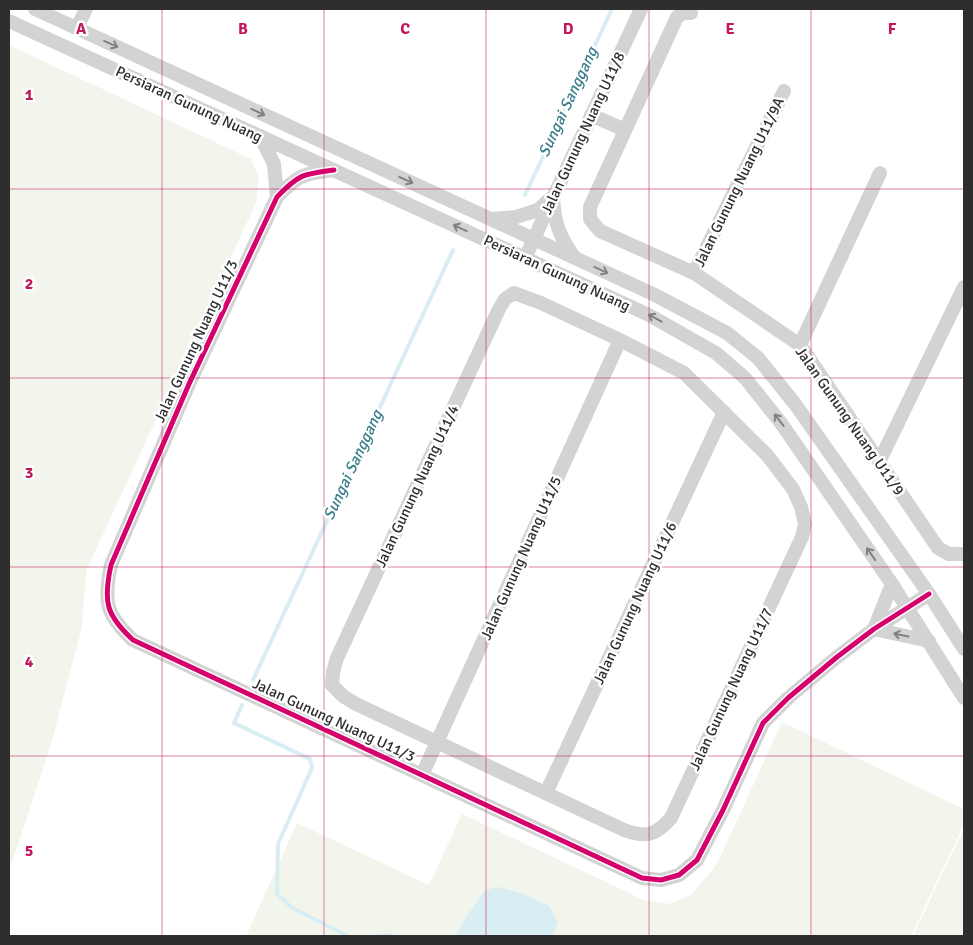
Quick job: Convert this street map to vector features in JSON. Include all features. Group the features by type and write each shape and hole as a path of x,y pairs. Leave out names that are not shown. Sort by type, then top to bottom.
{"street":[{"name":"Persiaran Gunung Nuang","path":"35,9 574,257 653,294 727,333 758,358 795,404 929,594 964,649"},
{"path":"77,28 86,9"},
{"name":"Jalan Gunung Nuang U11/8","path":"525,258 641,9"},
{"name":"Jalan Gunung Nuang U11/9","path":"690,14 684,13 677,17 590,207 590,219 600,231 694,273 800,345 938,548 949,554 964,554"},
{"name":"Persiaran Gunung Nuang","path":"9,21 648,315 716,353 745,378 781,423 908,607 964,698"},
{"name":"Jalan Gunung Nuang U11/9A","path":"694,273 784,90"},
{"path":"591,115 625,130"},
{"path":"260,136 274,164 277,197"},
{"name":"Jalan Gunung Nuang U11/3","path":"334,170 309,173 293,180 277,197 189,384 111,565 107,584 110,614 118,627 133,640 642,878 661,880 678,875 697,860 723,810 763,723 788,698 874,629 929,594"},
{"path":"800,345 880,174"},
{"path":"491,219 516,217 538,210 553,196"},
{"path":"553,196 554,219 561,239 574,257"},
{"path":"879,462 964,287"},
{"name":"Jalan Gunung Nuang U11/4","path":"438,742 356,704 343,696 332,685 337,658 505,299 514,293 528,297 620,340"},
{"path":"620,340 684,373 724,412"},
{"name":"Jalan Gunung Nuang U11/5","path":"422,775 620,340"},
{"name":"Jalan Gunung Nuang U11/7","path":"546,793 624,830 637,834 651,835 662,828 671,818 802,537 805,524 801,507 793,489 767,454 724,412"},
{"name":"Jalan Gunung Nuang U11/6","path":"546,793 724,412"},
{"path":"892,584 874,629 929,641"},
{"path":"438,742 546,793"}],"shaded area":[{"path":"9,45 251,159 259,178 256,203 86,571 82,627 51,744 9,872"},
{"path":"782,722 964,809 964,824 911,936 246,936 297,823 429,885 462,814 644,900 669,904 691,895 717,864"},
{"path":"964,828 964,936 913,936"},
{"path":"499,887 524,894 549,906 558,922 552,936 456,936 462,923 485,890"}],"waterway":[{"name":"Sungai Sanggang","path":"525,195 612,9"},
{"name":"Sungai Sanggang","path":"253,680 453,250"},
{"name":"Sungai Sanggang","path":"242,705 234,723 310,759 312,768 278,844 277,894 291,907 348,936"},
{"path":"378,936 391,936"}],"cycle path":[{"path":"334,170 302,176 277,197 189,384 111,565 107,589 109,607 117,623 133,640 642,878 661,880 679,875 697,860 723,810 763,723 788,698 837,657 874,629 929,594"}]}
